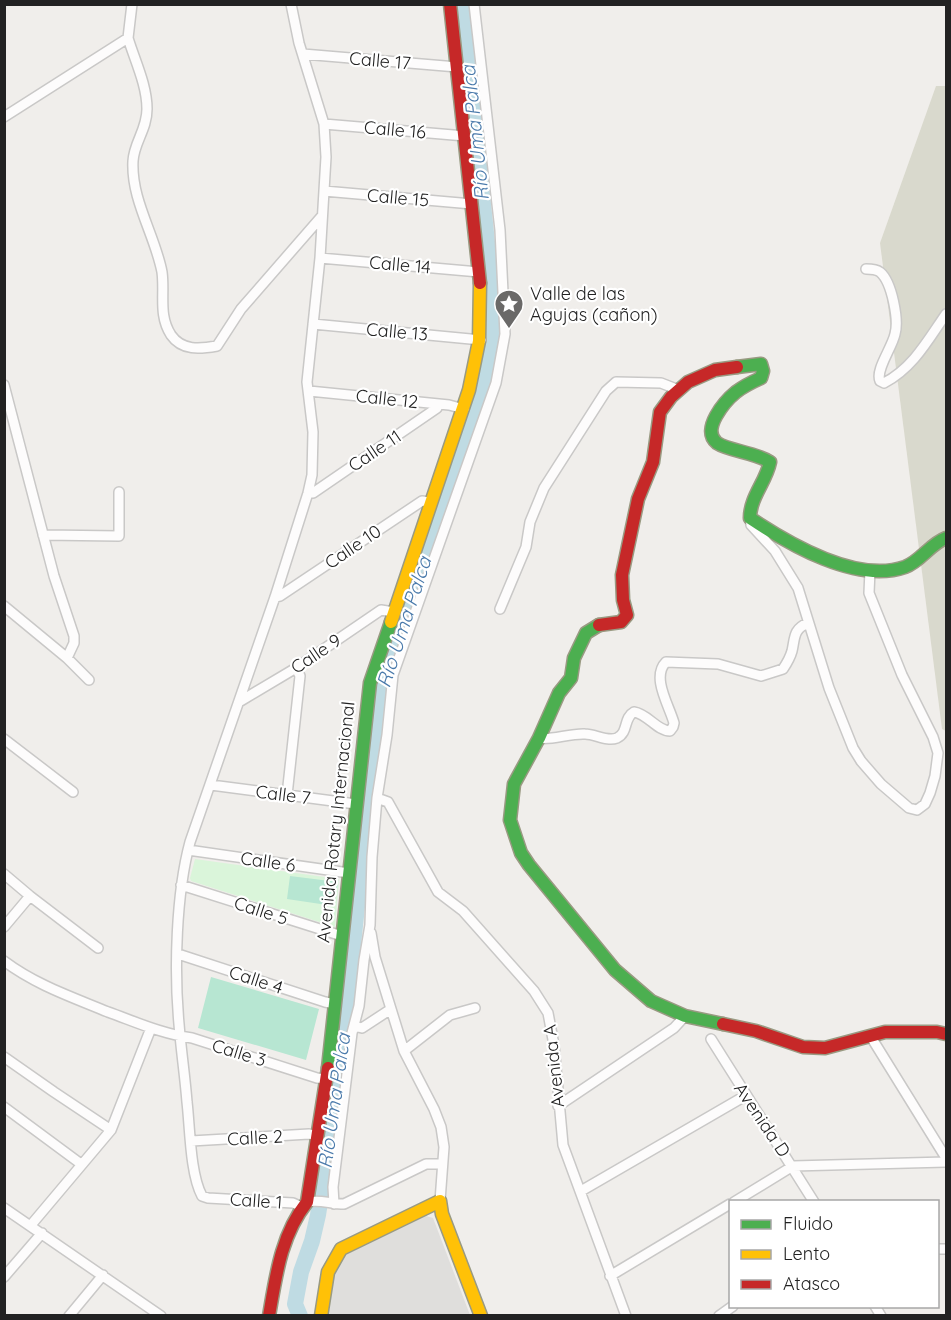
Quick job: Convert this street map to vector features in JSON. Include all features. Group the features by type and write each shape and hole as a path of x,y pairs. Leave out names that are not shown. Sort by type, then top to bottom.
{"street":[{"path":"132,4 128,38 146,93 147,110 145,127 134,150 135,186 162,273 163,315 172,336 183,345 195,350 217,346 241,309 322,216"},
{"path":"191,1141 179,1025 178,954 181,885 188,850 275,597 312,475 313,432 307,382 320,258 326,157 324,124 298,44 291,4"},
{"name":"Avenida Rotary Internacional","path":"269,1315 278,1260 284,1242 316,1203 318,1136 327,1079 369,683 464,409 473,380 481,340 482,309 479,272 450,4"},
{"path":"316,1203 333,1187 370,925 377,798 393,675 496,383 505,334 500,230 474,4"},
{"path":"4,117 128,38"},
{"name":"Calle 17","path":"303,54 457,67"},
{"name":"Calle 16","path":"324,124 465,136"},
{"name":"Calle 15","path":"324,191 472,204"},
{"name":"Calle 14","path":"320,258 479,272"},
{"path":"866,269 879,272 886,280 895,312 896,332 889,354 879,370 880,381 884,383 891,379 912,361 923,349 946,314"},
{"name":"Calle 13","path":"313,324 481,340"},
{"path":"870,570 869,593 902,675 933,737 938,753 930,793 925,804 917,810 909,808 881,784 853,748 829,688 798,588 775,551 751,525 749,512 769,470 770,462 762,455 720,446 711,435 712,422 724,402 747,384 761,378 763,370 761,364 715,370 688,382 671,397 660,412 653,462 638,499 622,575 623,600 627,615 621,622 595,626 586,633 574,658 571,678 559,693 539,738 514,784 510,820 521,854 615,970 651,1001 685,1016 756,1031 803,1047 825,1048 885,1032 946,1034"},
{"path":"500,609 526,547 530,522 544,488 606,391 616,382 662,383 679,390"},
{"path":"5,390 43,535 74,636 74,643 67,658"},
{"name":"Calle 12","path":"309,392 438,404 464,409"},
{"name":"Calle 11","path":"308,493 313,493 437,408 438,404"},
{"path":"43,535 119,536 119,492"},
{"name":"Calle 10","path":"275,597 280,596 422,501 431,502"},
{"path":"750,518 768,531 806,549 843,564 870,570 891,571 906,567 924,556 939,540 946,538"},
{"path":"4,606 67,658 89,680"},
{"name":"Calle 9","path":"239,702 296,668 381,610 394,612"},
{"path":"539,738 567,734 592,734 609,739 616,738 625,731 628,717 634,712 640,713 664,731 670,731 674,723 659,678 661,668 666,662 711,663 761,676 767,675 783,669 790,656 795,634 800,627 808,623"},
{"path":"287,795 300,676 296,668"},
{"path":"4,739 73,792"},
{"name":"Calle 7","path":"210,785 356,804"},
{"name":"Avenida A","path":"377,798 388,801 438,892 464,911 534,992 548,1013 554,1045 563,1145 626,1316"},
{"name":"Calle 6","path":"188,850 349,873"},
{"path":"4,874 98,948"},
{"name":"Calle 5","path":"181,885 342,936"},
{"path":"4,927 30,896"},
{"path":"370,925 375,957 404,1051 441,1127 444,1147 440,1201 442,1214 481,1316"},
{"name":"Calle 4","path":"178,954 335,1004"},
{"name":"Calle 3","path":"4,961 38,984 151,1028 317,1078 327,1079"},
{"path":"404,1051 450,1015 476,1008"},
{"path":"354,1026 362,1028 391,1009"},
{"path":"558,1106 674,1028 685,1016"},
{"path":"31,1225 111,1130 151,1028"},
{"path":"737,1200 793,1166 946,1160 872,1037"},
{"name":"Avenida D","path":"711,1039 813,1200"},
{"path":"4,1056 111,1130"},
{"path":"581,1191 745,1096"},
{"path":"4,1107 81,1164"},
{"name":"Calle 2","path":"191,1141 309,1134 318,1136"},
{"name":"Calle 1","path":"191,1141 202,1196 316,1203"},
{"path":"316,1203 344,1204 426,1164 442,1164"},
{"path":"321,1316 327,1271 333,1258 341,1250 440,1201"},
{"path":"610,1276 729,1205"},
{"path":"4,1208 161,1316"},
{"path":"4,1277 42,1233"},
{"path":"69,1316 104,1275"}],"shaded area":[{"path":"936,86 946,86 946,731 942,729 880,243"},
{"path":"426,1216 433,1218 470,1315 327,1316 333,1274 345,1255"}],"green space":[{"path":"195,859 339,879 335,927 191,881"},
{"path":"290,876 338,882 334,906 287,899"},
{"path":"211,977 319,1009 306,1060 198,1028"}],"waterway":[{"name":"Río Uma Palca","path":"300,1316 295,1304 301,1272 318,1215 338,1086 380,690 484,385 493,341 493,299 462,4"}],"traffic: fast":[{"path":"737,367 761,364 763,371 761,378 731,396 716,416 711,431 712,437 722,446 770,462 755,496 750,518 784,539 824,559 866,570 886,571 905,567 946,538"},
{"path":"328,1068 370,683 391,622"},
{"path":"599,625 586,633 574,658 571,678 559,693 539,738 514,784 510,820 521,853 529,865 615,970 651,1001 685,1016 723,1024"}],"traffic: slow":[{"path":"391,622 469,390 479,341 480,283"},
{"path":"321,1316 328,1272 341,1249 440,1201 442,1214 481,1316"}],"traffic: jam":[{"path":"450,4 480,283"},
{"path":"599,625 621,622 627,615 623,600 622,575 638,499 653,462 660,412 671,397 688,382 715,370 737,367"},
{"path":"723,1024 756,1031 803,1047 825,1048 885,1032 946,1034"},
{"path":"269,1316 285,1242 307,1202 328,1068"}],"place":[{"name":"Valle de las Agujas (cañon)","path":"509,330"}]}
